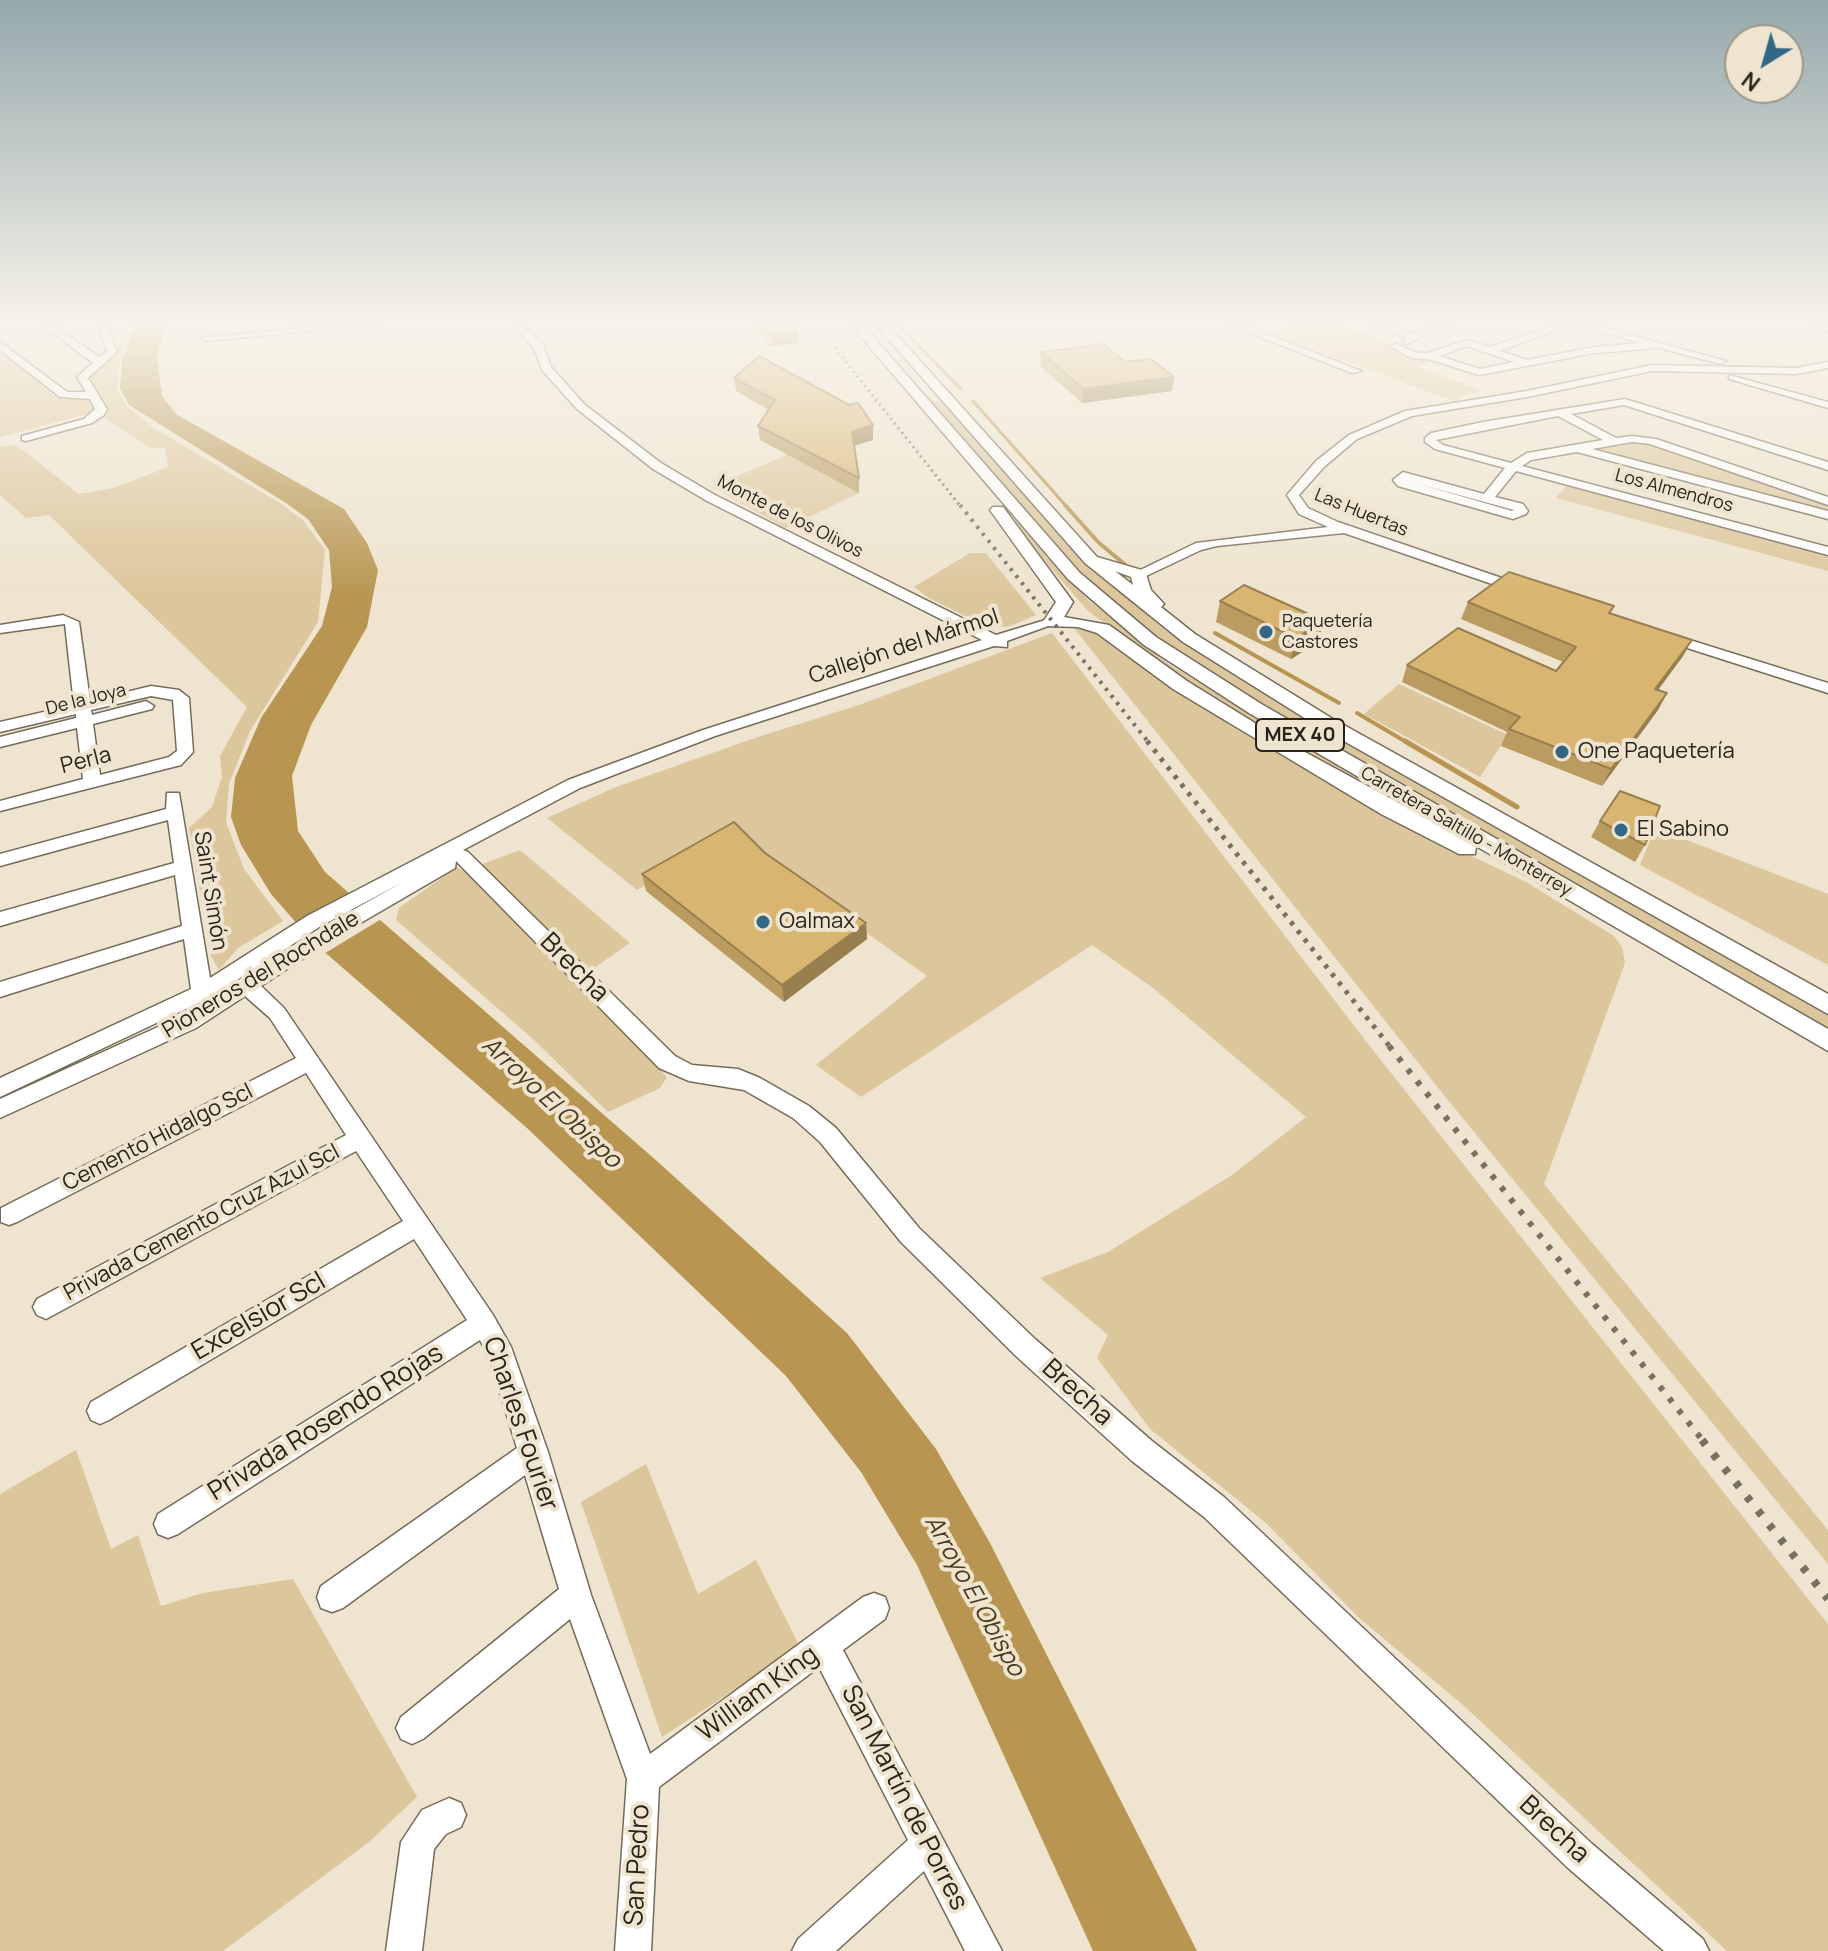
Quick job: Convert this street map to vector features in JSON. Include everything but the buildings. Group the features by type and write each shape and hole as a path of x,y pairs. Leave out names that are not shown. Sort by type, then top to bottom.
{"main road":[{"name":"Carretera Saltillo - Monterrey","path":"935,415 1074,576 1150,641 1256,709 1828,1041"},
{"name":"Carretera Saltillo - Monterrey","path":"962,415 1079,548 1128,592 1189,638 1326,723 1828,1005"},
{"path":"983,472 983,483 1006,523 1065,602 1052,622"},
{"path":"1079,548 1107,564 1139,574 1147,596 1189,638"},
{"path":"1052,622 1079,622 1103,629 1180,685 1388,809 1468,849 1553,882"}],"street":[{"path":"26,438 96,415"},
{"name":"Monte de los Olivos","path":"591,415 657,466 724,505 999,643"},
{"name":"Las Huertas","path":"1404,415 1361,432 1334,451 1293,495 1303,511 1344,529 1545,597"},
{"path":"1547,415 1599,444"},
{"name":"Los Almendros","path":"1547,415 1435,435 1429,440 1439,447 1514,466 1714,503 1828,551"},
{"path":"1566,415 1613,441"},
{"name":"Los Almendros","path":"1666,415 1779,451"},
{"path":"1487,498 1514,466 1527,457 1641,439 1750,469 1828,501"},
{"path":"1573,448 1714,503 1828,515"},
{"path":"1767,458 1779,451 1828,466"},
{"path":"1412,476 1487,498 1522,511 1513,515 1399,480 1412,476"},
{"path":"1139,574 1196,547 1217,542 1344,529"},
{"path":"0,629 68,619 73,624 92,782"},
{"name":"Callejón del Mármol","path":"424,871 574,784 760,722 884,689 1052,622"},
{"path":"1647,630 1828,688"},
{"name":"De la Joya","path":"0,742 151,691 173,693 181,698"},
{"name":"De la Joya","path":"0,727 181,698"},
{"name":"Perla","path":"0,806 170,763 182,756 185,752 181,698"},
{"name":"Callejón del Mármol","path":"424,871 462,856 586,791 760,722"},
{"name":"Saint Simón","path":"0,860 173,805 202,993"},
{"name":"Brecha","path":"462,856 667,1062 689,1073 738,1078 752,1084 801,1112 828,1135 910,1235 1026,1348 1142,1451 1214,1507 1579,1855 1691,1951"},
{"path":"0,919 182,867"},
{"name":"Pioneros del Rochdale","path":"0,1109 189,1022 256,973 326,934 424,871"},
{"path":"0,990 191,930"},
{"name":"Pioneros del Rochdale","path":"0,1088 202,993 256,973"},
{"name":"Charles Fourier","path":"256,973 308,1062 419,1224 502,1356 576,1595 643,1779"},
{"name":"Cemento Hidalgo Scl","path":"9,1215 308,1062"},
{"name":"Privada Cemento Cruz Azul Scl","path":"46,1307 358,1139"},
{"name":"Excelsior Scl","path":"100,1411 419,1224"},
{"name":"Privada Rosendo Rojas","path":"168,1524 484,1323"},
{"path":"332,1597 534,1452"},
{"path":"412,1728 576,1595"},
{"name":"William King","path":"643,1779 874,1608"},
{"name":"San Martín de Porres","path":"824,1645 984,1951"},
{"name":"San Pedro","path":"633,1951 643,1779"},
{"path":"404,1951 418,1842 434,1822 449,1815"},
{"path":"810,1951 927,1845"}],"shaded area":[{"path":"0,415 83,415 0,437"},
{"path":"107,415 138,415 154,428 280,503 304,521 325,550 318,622 250,731 229,784 226,822 244,869 283,921 238,948 219,970 211,956 189,828 212,807 222,777 220,756 247,707 49,515 26,518 0,495 0,447 16,445 79,494 114,488 168,467 165,448 150,448 106,419"},
{"path":"941,415 954,415 1080,557 1166,631 1313,721 1828,1012 1828,1030 1268,710 1173,651 1089,584"},
{"path":"1644,442 1828,504 1828,511 1588,451"},
{"path":"789,454 859,493 786,528 712,487"},
{"path":"1568,484 1828,554 1828,571 1556,498"},
{"path":"1011,516 1089,601 1170,665 1466,842 1336,775 1145,653 1088,611 1017,529"},
{"path":"970,553 986,553 1036,615 1008,627 983,625 914,587"},
{"path":"1074,628 1096,631 1231,726 1365,805 1526,882 1614,936 1622,947 1625,963 1544,1184 1828,1530 1828,1564 1447,1099"},
{"path":"1052,633 1372,1049 1828,1624 1828,1951 1727,1951 1463,1705 1358,1617 1266,1523 1150,1429 1097,1358 1108,1335 1040,1278 1108,1252 1232,1175 1306,1117 1153,988 1092,945 861,1097 816,1065 927,976 779,870 741,830 637,890 547,818 616,787 859,705"},
{"path":"1399,684 1508,735 1480,777 1364,714"},
{"path":"1655,828 1828,894 1828,965 1640,865"},
{"path":"520,850 630,943 574,982 667,1077 660,1088 608,1112 533,1039 396,920 399,908 457,867 464,871"},
{"path":"76,1450 111,1549 138,1535 161,1606 203,1593 293,1579 417,1797 369,1842 223,1951 0,1951 0,1494"},
{"path":"646,1464 698,1594 756,1560 800,1647 662,1737 581,1502"}],"water":[{"name":"Arroyo El Obispo","path":"145,415 178,415 344,509 367,543 378,570 367,627 311,725 292,776 298,831 325,872 658,1162 847,1333 936,1449 990,1543 1197,1951 1093,1951 917,1565 861,1472 786,1376 527,1128 313,942 271,894 241,845 231,817 235,778 261,718 322,626 332,587 329,550 308,519"}],"pier":[{"path":"354,892 383,918 322,955 292,924"}],"waterway":[{"path":"985,415 1067,507"},
{"path":"1065,505 1098,542 1128,567"},
{"path":"1215,633 1339,703"},
{"path":"1357,713 1408,743"},
{"path":"1405,741 1517,807"}],"railway":[{"path":"888,415 961,507"},
{"path":"960,505 1149,743"},
{"path":"1147,741 1391,1048"},
{"path":"1389,1046 1704,1442"},
{"path":"1702,1440 1828,1599"}],"place":[{"name":"Paquetería Castores","path":"1266,632"},
{"name":"One Paquetería","path":"1562,752"},
{"name":"El Sabino","path":"1621,830"},
{"name":"Oalmax","path":"763,922"}]}
